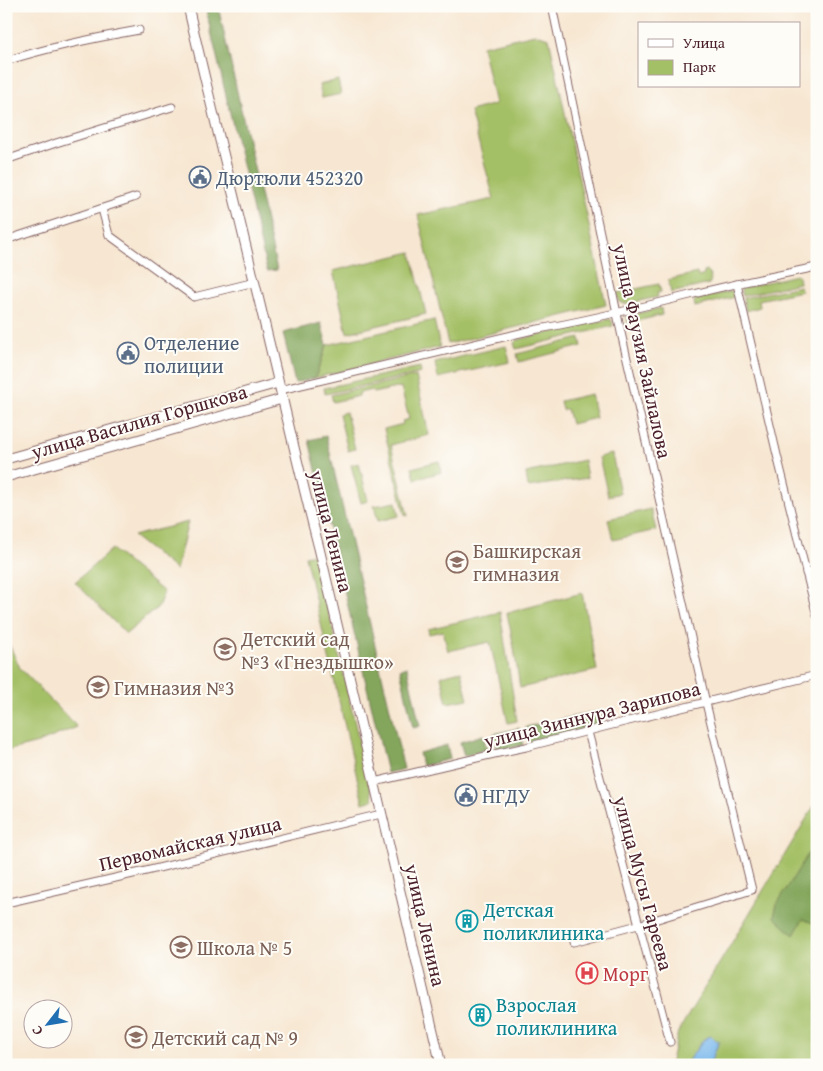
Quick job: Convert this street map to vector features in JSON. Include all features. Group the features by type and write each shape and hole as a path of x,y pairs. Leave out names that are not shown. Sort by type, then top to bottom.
{"main road":[{"name":"улица Ленина","path":"188,6 441,1065"},
{"name":"улица Василия Горшкова","path":"6,459 218,399 280,391"},
{"name":"улица Василия Горшкова","path":"6,477 223,415 280,391"},
{"path":"218,399 223,415"},
{"path":"50,446 56,463"}],"street":[{"name":"улица Фаузия Зайлалова","path":"552,6 643,431 706,703 752,890 638,925"},
{"path":"6,61 75,43 139,30"},
{"path":"6,160 172,107"},
{"path":"6,240 136,197"},
{"path":"102,209 109,235 194,297 254,282"},
{"path":"280,391 533,330 817,267"},
{"path":"737,284 817,616"},
{"path":"806,572 817,570"},
{"name":"улица Зиннура Зарипова","path":"374,782 526,748 817,675"},
{"name":"улица Мусы Гареева","path":"588,732 670,1042"},
{"name":"Первомайская улица","path":"6,903 154,870 381,814"},
{"path":"574,942 638,925"}],"green space":[{"path":"205,6 218,6 277,270 267,271"},
{"path":"535,34 549,38 606,305 448,344 418,215 494,199 470,111 495,104 482,46"},
{"path":"338,80 341,94 322,98 319,85"},
{"path":"411,252 426,314 347,333 333,271"},
{"path":"707,271 711,278 709,284 671,293 668,280 697,273 698,277 704,275 704,272"},
{"path":"798,276 799,283 742,296 742,288"},
{"path":"659,284 661,292 657,293 658,297 625,304 619,302 617,293"},
{"path":"800,286 801,291 759,300 760,307 746,311 743,298"},
{"path":"732,291 735,297 695,307 694,301 696,299"},
{"path":"661,308 662,315 628,323 626,316"},
{"path":"609,319 612,321 613,326 516,349 514,343 517,340"},
{"path":"434,320 440,347 315,378 327,345"},
{"path":"321,323 327,345 315,378 295,383 283,333"},
{"path":"580,338 582,346 519,362 517,354"},
{"path":"506,346 510,362 438,378 435,363"},
{"path":"420,367 421,373 325,394 324,388"},
{"path":"416,376 429,435 391,445 408,516 405,515 384,429 403,424 402,421 409,419 401,387 373,393 372,390 359,393 359,396 333,402 331,395"},
{"path":"591,394 596,418 571,424 567,409 562,410 560,401"},
{"path":"346,412 355,449 348,451 339,414"},
{"path":"326,436 404,769 387,773 309,440"},
{"path":"612,454 620,493 608,496 599,457"},
{"path":"584,460 587,478 528,487 526,473"},
{"path":"439,461 442,472 415,479 412,468"},
{"path":"359,463 368,501 361,503 351,465"},
{"path":"396,502 399,516 378,521 374,506"},
{"path":"651,509 656,530 613,540 608,519"},
{"path":"188,522 176,570 133,536"},
{"path":"112,549 164,592 158,607 126,634 75,582"},
{"path":"315,554 373,800 363,803 305,556"},
{"path":"582,593 597,670 520,688 507,613"},
{"path":"500,612 517,721 508,723 490,642 448,651 443,631 429,634 428,629"},
{"path":"6,638 20,668 77,727 38,743 6,751"},
{"path":"407,667 420,726 413,728 400,669"},
{"path":"461,671 468,699 447,703 441,676"},
{"path":"600,711 604,725 529,744 526,727"},
{"path":"519,728 523,745 497,751 493,734"},
{"path":"483,735 487,749 464,756 460,742"},
{"path":"447,745 450,759 422,766 419,753"},
{"path":"817,801 817,1065 670,1065 678,1032"},
{"path":"817,839 817,921 815,924 803,919 794,935 774,917 777,904"}],"water":[{"path":"710,1036 719,1042 710,1063 708,1065 685,1065 703,1040"}],"place":[{"name":"Дюртюли 452320","path":"200,177"},
{"name":"Отделение полиции","path":"128,353"},
{"name":"Башкирская гимназия","path":"457,562"},
{"name":"Детский сад №3 «Гнездышко»","path":"225,649"},
{"name":"Гимназия №3","path":"98,687"},
{"name":"НГДУ","path":"466,795"},
{"name":"Детская поликлиника","path":"467,921"},
{"name":"Школа № 5","path":"181,947"},
{"name":"Морг","path":"587,973"},
{"name":"Взрослая поликлиника","path":"480,1015"},
{"name":"Детский сад № 9","path":"136,1037"}]}
